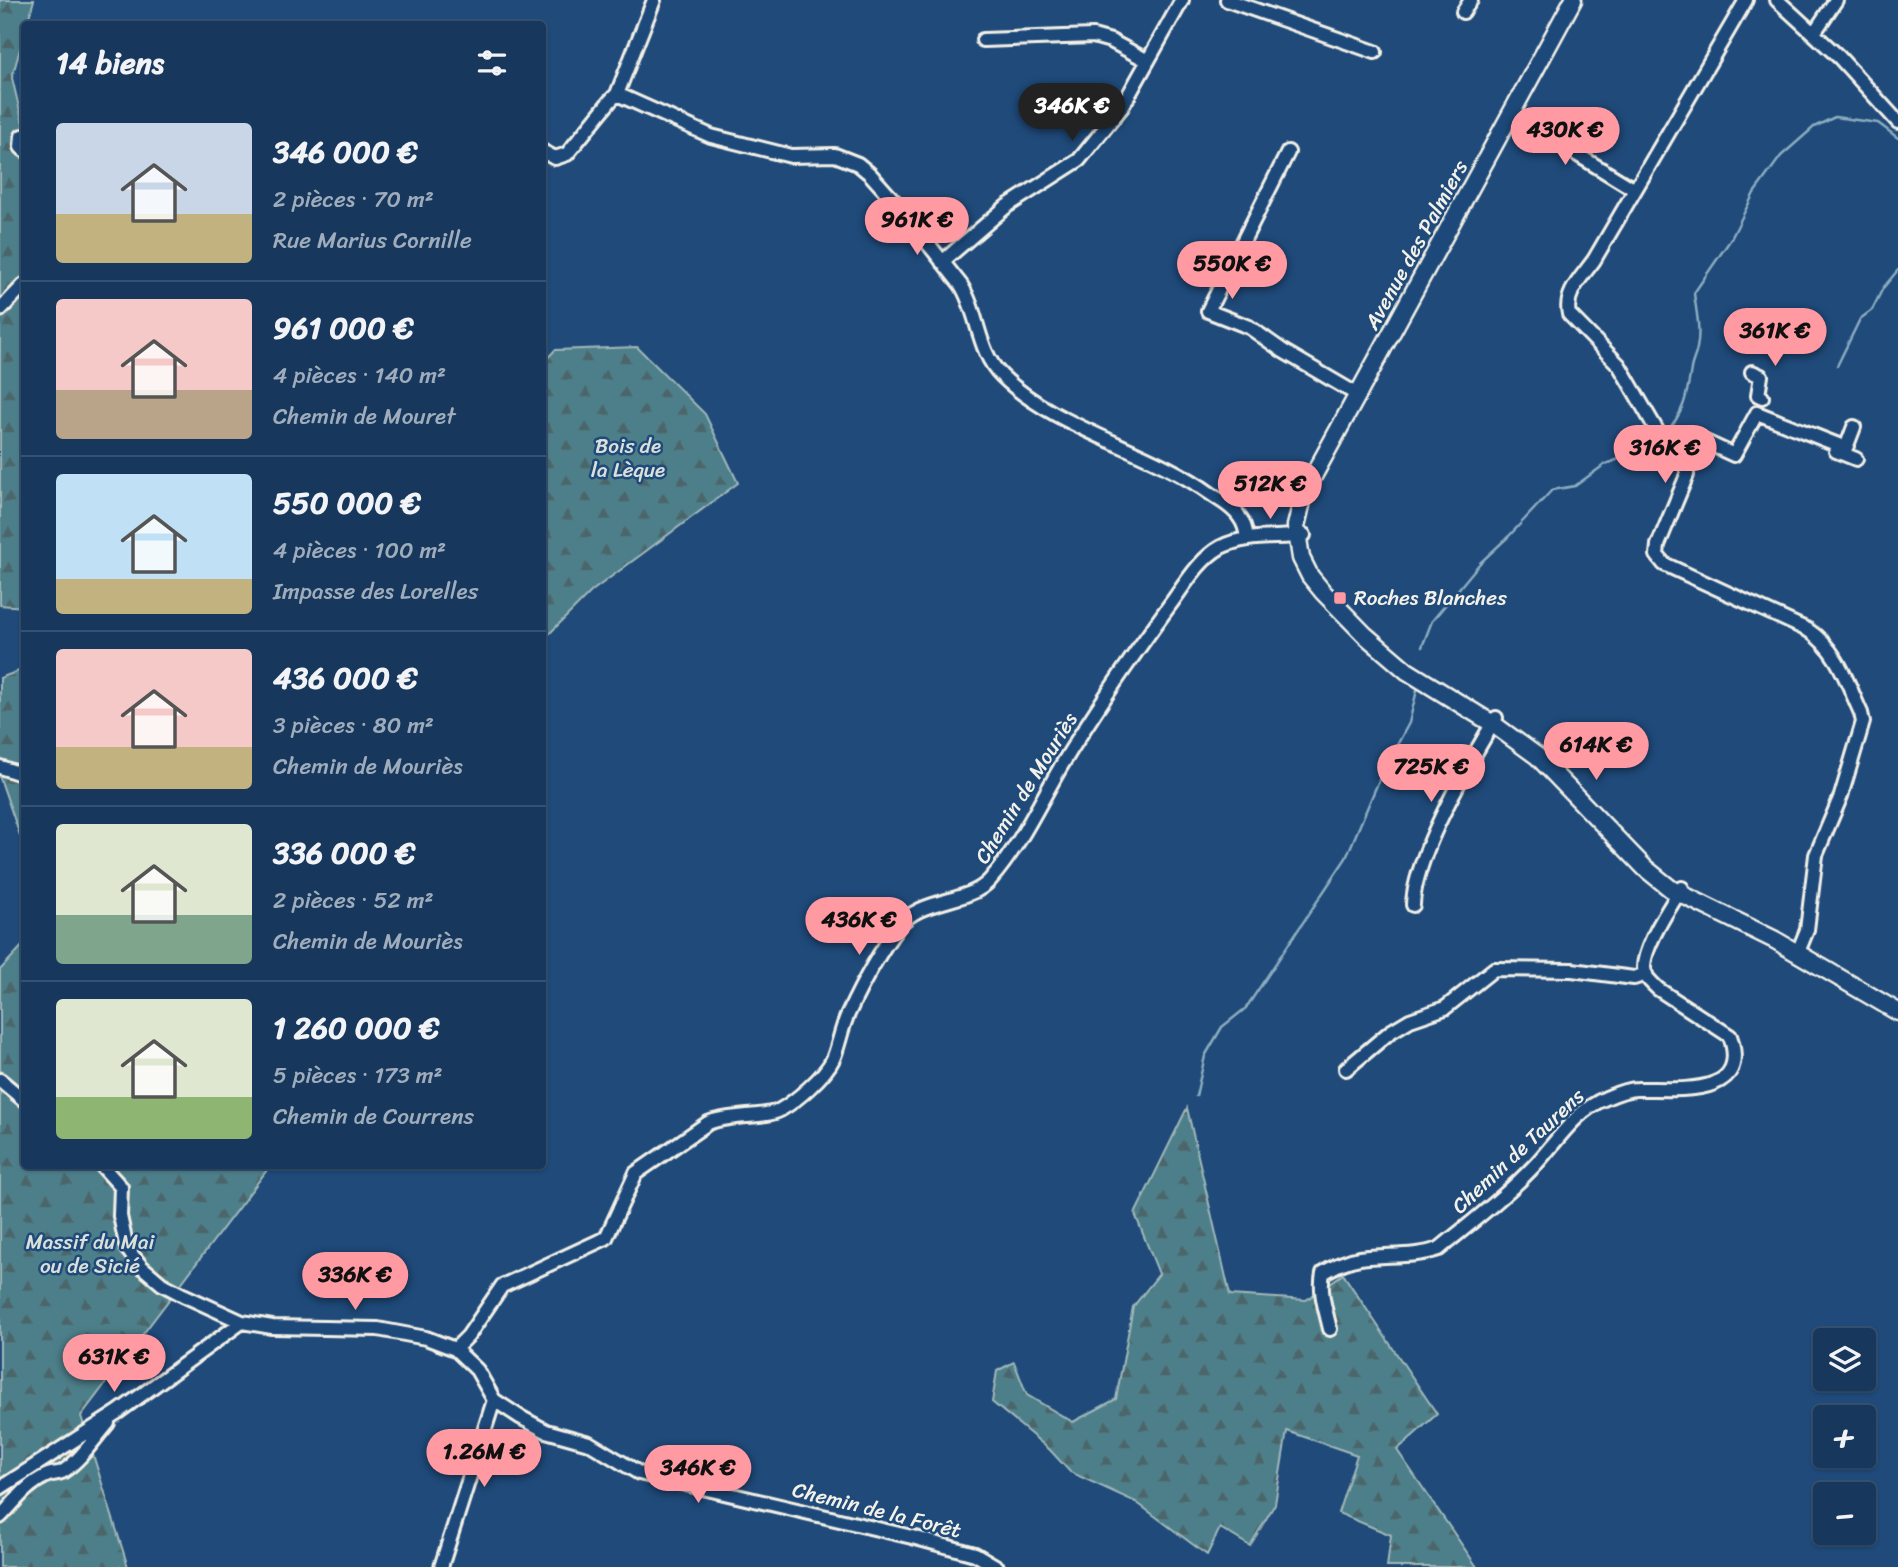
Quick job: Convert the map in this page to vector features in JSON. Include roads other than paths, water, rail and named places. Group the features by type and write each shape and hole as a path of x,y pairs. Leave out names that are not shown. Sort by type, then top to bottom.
{"main road":[{"name":"Avenue des Palmiers","path":"1300,535 1296,526 1304,493 1573,0"},
{"path":"1300,535 1301,558 1310,576 1365,635 1407,671 1541,749 1594,808 1680,891 1800,949 1898,1003"},
{"path":"1800,949 1898,1012"}],"street":[{"path":"546,153 555,158 567,154 618,94 654,0"},
{"path":"942,262 1007,206 1079,160 1122,107 1182,0"},
{"path":"1227,0 1375,52"},
{"path":"1463,12 1471,0"},
{"path":"1687,465 1682,456 1659,434 1619,365 1569,314 1567,303 1571,291 1594,260 1746,0"},
{"path":"1777,0 1814,33 1898,122"},
{"path":"1814,33 1836,0"},
{"path":"983,40 1093,36 1111,41 1148,61"},
{"path":"618,94 711,136 791,156 835,155 858,164 895,202 970,298 984,349 1002,376 1048,408 1195,481 1234,510 1247,538"},
{"path":"1508,120 1552,139 1635,190"},
{"path":"1289,152 1208,311 1249,327 1283,351 1357,395"},
{"path":"0,310 21,288"},
{"path":"1752,372 1761,376 1758,395 1763,394 1757,413 1734,455 1699,439 1658,545 1657,555 1664,564 1821,638 1831,651 1861,713 1863,722 1842,796 1816,855 1807,930 1800,949"},
{"path":"1757,413 1846,448 1854,427"},
{"path":"1801,430 1804,437 1856,459"},
{"name":"Chemin de Mouriès","path":"455,1349 468,1336 502,1286 606,1238 636,1173 708,1123 721,1118 778,1112 808,1088 832,1061 847,1016 876,960 900,924 919,911 973,892 989,882 1025,831 1061,767 1193,573 1211,553 1247,538 1300,535"},
{"path":"1413,905 1413,887 1420,869 1452,799 1495,721"},
{"path":"0,767 21,774"},
{"path":"1346,1069 1390,1032 1410,1020 1445,1009 1494,970 1572,970 1634,978 1646,974 1646,953 1680,891"},
{"name":"Chemin de Taurens","path":"1330,1329 1321,1282 1323,1273 1343,1262 1360,1258 1427,1253 1439,1249 1527,1172 1584,1110 1605,1098 1633,1089 1690,1090 1712,1086 1724,1078 1732,1064 1734,1049 1730,1036 1658,989 1647,979 1646,974"},
{"path":"0,1080 21,1098"},
{"path":"105,1169 121,1187 120,1216 127,1249 142,1267 172,1289 242,1322 272,1327 378,1329 426,1338 455,1349"},
{"path":"0,1488 118,1412 242,1322"},
{"name":"Chemin de la Forêt","path":"455,1349 477,1370 495,1400 520,1418 546,1431 589,1443 639,1473 912,1537 975,1554 997,1567"},
{"path":"441,1567 495,1400"},
{"path":"0,1517 33,1483 48,1474 61,1473 79,1457 118,1412"}],"waterway":[{"path":"1664,434 1684,404 1696,351 1698,327 1694,293 1731,239 1754,193 1781,156 1814,127 1835,117 1878,123 1898,138"},
{"path":"1837,366 1860,319 1872,310 1883,288 1898,270"},
{"path":"1422,647 1432,621 1480,563 1552,490 1575,486 1604,465 1651,446 1658,439"},
{"path":"1196,1096 1205,1056 1222,1027 1246,1008 1346,858 1382,773 1409,723 1418,686"}],"place":[{"name":"Roches Blanches","path":"1340,598"}],"park label":[{"name":"Bois de la Lèque","path":"628,458"},
{"name":"Massif du Mai ou de Sicié","path":"90,1254"}]}
